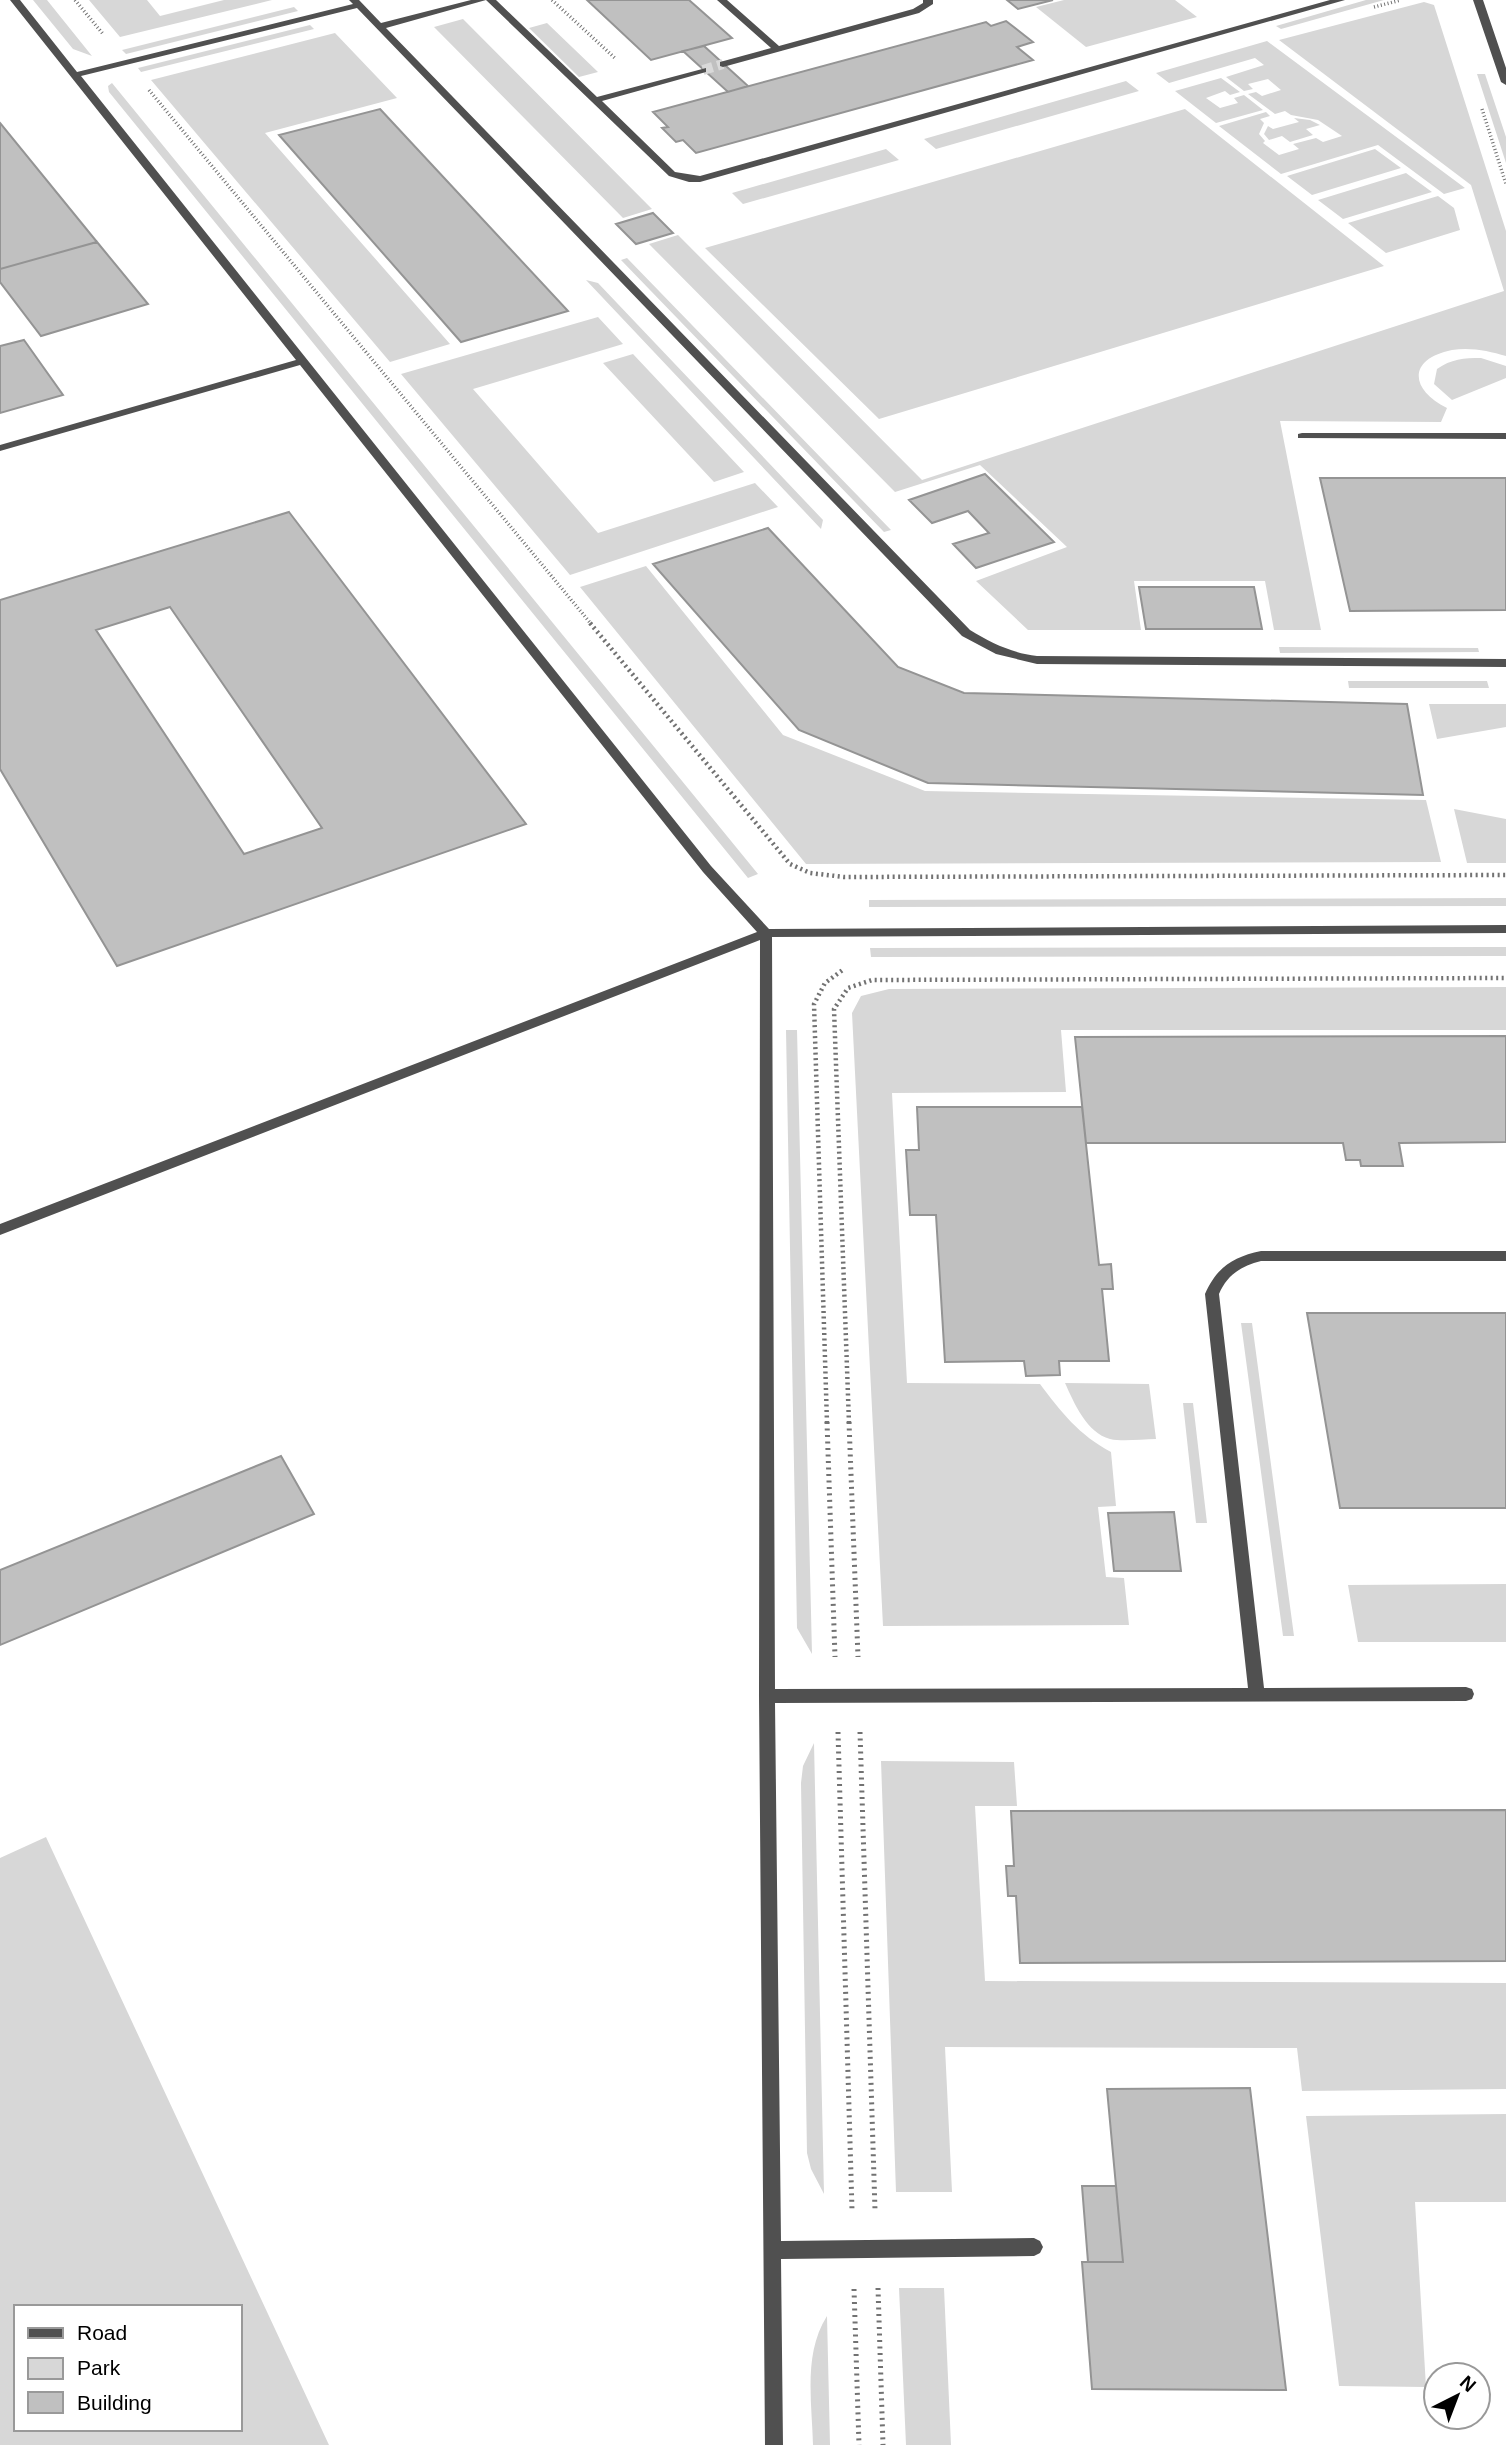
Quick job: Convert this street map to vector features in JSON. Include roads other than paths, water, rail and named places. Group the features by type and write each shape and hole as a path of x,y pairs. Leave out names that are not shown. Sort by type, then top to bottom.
{"street":[{"path":"15,0 707,869 765,933 767,1696 774,2445"},
{"path":"381,26 482,0"},
{"path":"491,0 672,174 689,179 700,179 1340,0"},
{"path":"722,0 777,49"},
{"path":"723,64 916,11 928,5 928,0"},
{"path":"1478,0 1503,65 1506,82"},
{"path":"75,75 356,3 966,633 990,648 1014,657 1037,660 1506,663"},
{"path":"595,100 703,69"},
{"path":"0,448 303,361"},
{"path":"1301,436 1506,436"},
{"path":"0,1230 765,933 1506,929"},
{"path":"1257,1695 1212,1294 1217,1282 1235,1264 1261,1256 1506,1256"},
{"path":"767,1696 1466,1694"},
{"path":"772,2250 1034,2247"}],"tunnel":[{"path":"703,70 723,64"}]}
